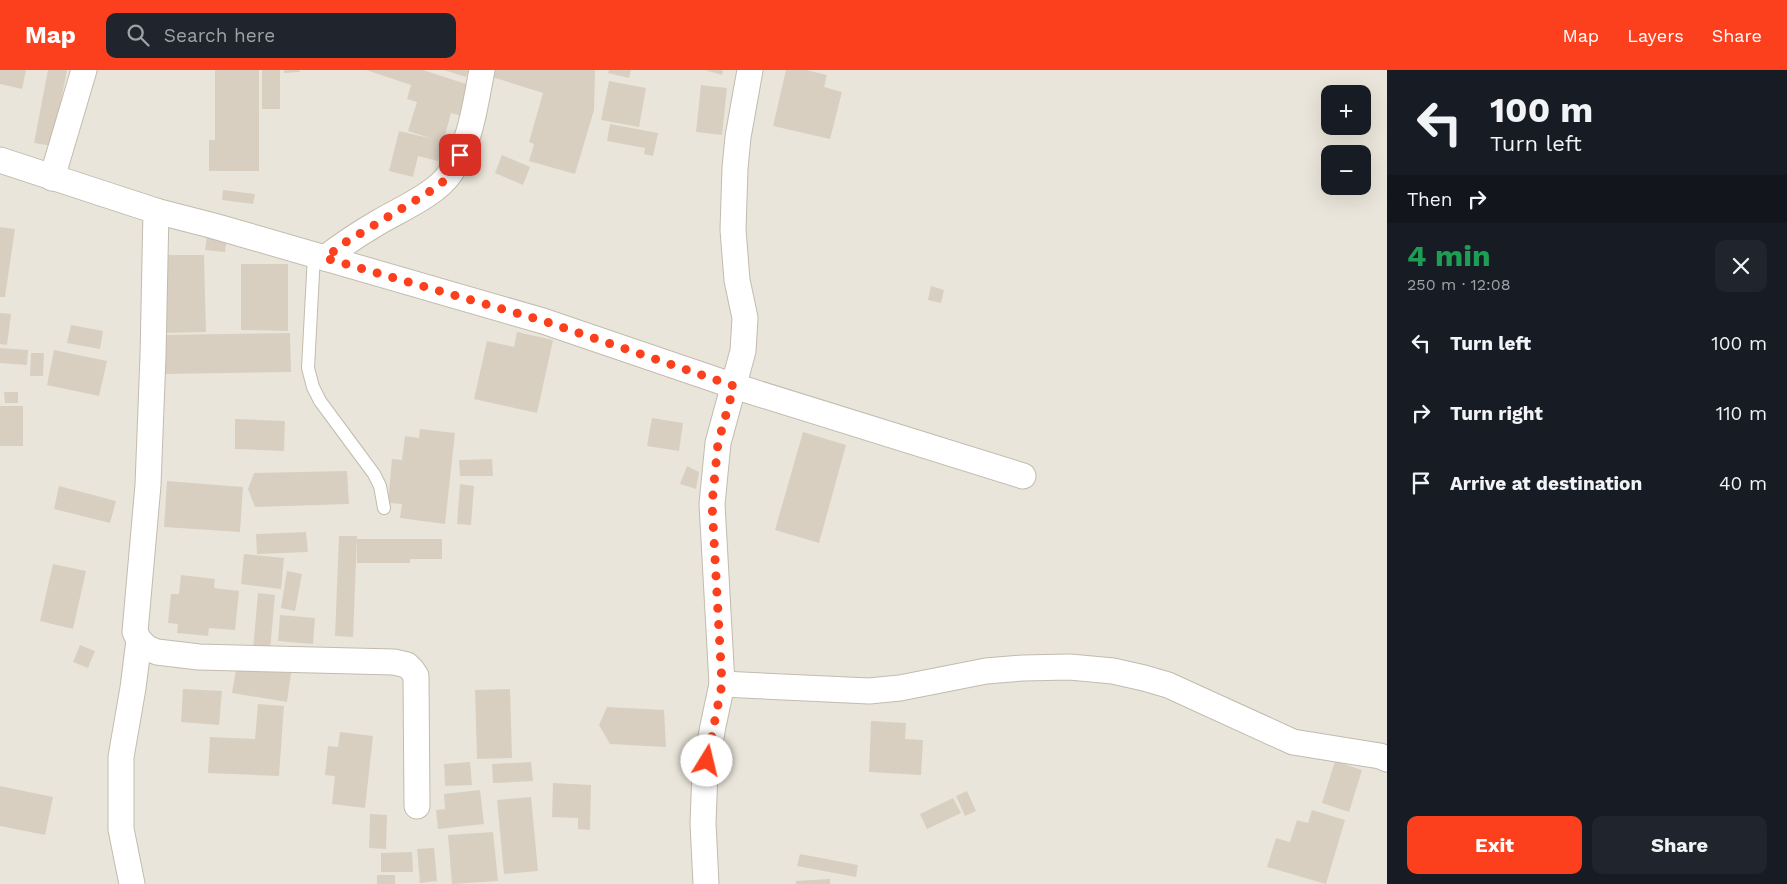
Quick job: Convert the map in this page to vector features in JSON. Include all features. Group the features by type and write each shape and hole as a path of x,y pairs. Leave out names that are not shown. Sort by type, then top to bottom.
{"street":[{"path":"52,178 84,70"},
{"path":"319,256 346,242 441,184 451,172 468,137 482,70"},
{"path":"706,884 703,822 705,772 722,684 712,504 718,443 743,351 745,318 737,280 734,230 735,168 738,137 750,70"},
{"path":"0,160 156,211 544,321 734,386 1023,476"},
{"path":"156,211 153,356 148,465 135,632 139,640 148,648 157,652 199,657 394,662 407,665 416,676 417,806"},
{"path":"132,884 121,829 121,757 139,640"},
{"path":"722,684 869,692 900,688 986,671 1070,667 1144,678 1168,685 1293,742 1380,756 1387,759"}],"lane":[{"path":"319,256 308,368 320,401 374,474 380,486 384,508"}],"shaded area":[{"path":"0,70 1387,70 1387,884 0,884"}],"building":[{"path":"0,70 26,70 22,89 0,84"},
{"path":"48,70 67,70 52,146 34,143"},
{"path":"215,70 259,70 259,171 209,171 209,140 215,140"},
{"path":"262,70 280,70 280,109 262,109"},
{"path":"284,70 299,70 300,72 284,73"},
{"path":"366,70 423,70 472,86 462,116 451,113 438,161 418,156 413,177 389,171 399,131 433,139 408,131 417,102 407,99 411,85"},
{"path":"444,70 469,70 466,77"},
{"path":"491,70 595,70 594,110 575,174 529,161 534,144 529,142 543,93 489,76"},
{"path":"609,70 631,70 629,78 608,73"},
{"path":"705,70 723,70 722,75"},
{"path":"786,70 806,70 827,75 824,87 842,92 830,139 773,126"},
{"path":"609,81 646,88 639,127 601,120"},
{"path":"701,85 727,88 722,135 696,132"},
{"path":"610,124 658,133 653,156 644,154 645,148 607,141"},
{"path":"502,155 530,167 523,185 495,173"},
{"path":"223,190 255,194 253,204 222,200"},
{"path":"0,227 15,229 5,297 0,297"},
{"path":"207,235 227,238 225,252 205,250"},
{"path":"160,255 204,255 206,332 162,333"},
{"path":"241,264 288,264 288,331 241,330"},
{"path":"931,286 944,290 941,303 928,300"},
{"path":"0,313 11,314 7,345 0,344"},
{"path":"71,325 103,331 100,349 67,343"},
{"path":"517,332 553,340 537,413 474,399 487,341 514,347"},
{"path":"290,333 291,372 164,374 163,335"},
{"path":"0,348 28,350 27,365 0,363"},
{"path":"54,350 107,361 99,396 47,385"},
{"path":"31,353 44,353 43,376 30,376"},
{"path":"4,392 18,392 18,403 5,403"},
{"path":"0,406 23,406 23,446 0,446"},
{"path":"652,418 683,423 679,451 647,446"},
{"path":"235,419 285,421 284,451 235,449"},
{"path":"420,429 455,433 445,524 400,518 402,504 388,503 392,459 402,460 405,436 419,438"},
{"path":"803,432 846,445 819,543 775,530"},
{"path":"492,459 493,476 460,476 459,460"},
{"path":"687,466 699,472 696,489 680,484"},
{"path":"347,471 349,504 255,507 248,489 254,473"},
{"path":"167,481 243,487 240,532 164,527"},
{"path":"460,484 474,486 471,525 457,524"},
{"path":"59,486 116,501 110,523 54,509"},
{"path":"306,532 308,552 257,554 256,534"},
{"path":"339,536 357,536 353,637 335,636"},
{"path":"357,539 442,539 442,559 410,559 410,563 357,563"},
{"path":"244,554 284,558 281,589 241,584"},
{"path":"53,564 86,571 73,629 40,621"},
{"path":"287,571 302,574 295,611 281,608"},
{"path":"181,575 215,579 214,588 239,591 235,630 209,628 208,636 177,633 178,624 168,623 171,594 179,594"},
{"path":"258,593 275,595 270,650 253,649"},
{"path":"280,615 315,618 313,644 278,641"},
{"path":"80,645 95,651 88,668 73,662"},
{"path":"237,664 291,673 287,702 232,693"},
{"path":"183,689 222,691 219,725 181,722"},
{"path":"510,689 512,758 477,759 475,690"},
{"path":"258,704 284,706 279,776 208,773 210,737 255,739"},
{"path":"607,707 664,710 666,747 610,744 599,725"},
{"path":"871,721 906,723 905,739 923,740 921,775 869,772"},
{"path":"340,732 373,736 365,808 332,804 335,776 325,775 328,746 338,747"},
{"path":"1335,761 1362,770 1349,812 1322,803"},
{"path":"470,762 472,785 445,786 444,764"},
{"path":"531,762 533,781 493,783 492,764"},
{"path":"553,783 591,785 590,830 578,829 578,818 552,817"},
{"path":"0,786 53,797 45,835 0,826"},
{"path":"480,790 484,824 438,829 436,810 445,809 444,794"},
{"path":"967,791 976,811 965,816 956,796"},
{"path":"531,797 538,871 504,874 497,800"},
{"path":"953,798 961,813 927,829 920,814"},
{"path":"1312,810 1345,820 1326,884 1267,867 1276,838 1290,842 1297,820 1308,823"},
{"path":"370,814 387,815 386,849 369,848"},
{"path":"493,832 498,881 452,884 448,835"},
{"path":"434,848 437,881 420,883 417,849"},
{"path":"412,852 413,872 381,872 381,853"},
{"path":"800,854 858,865 856,877 797,866"},
{"path":"377,875 395,875 395,884 377,884"},
{"path":"830,879 830,884 796,884 796,881"}],"route":[{"path":"460,155 451,172 441,184 346,242 325,258 544,321 734,386 718,443 712,504 722,684 707,761"}]}
